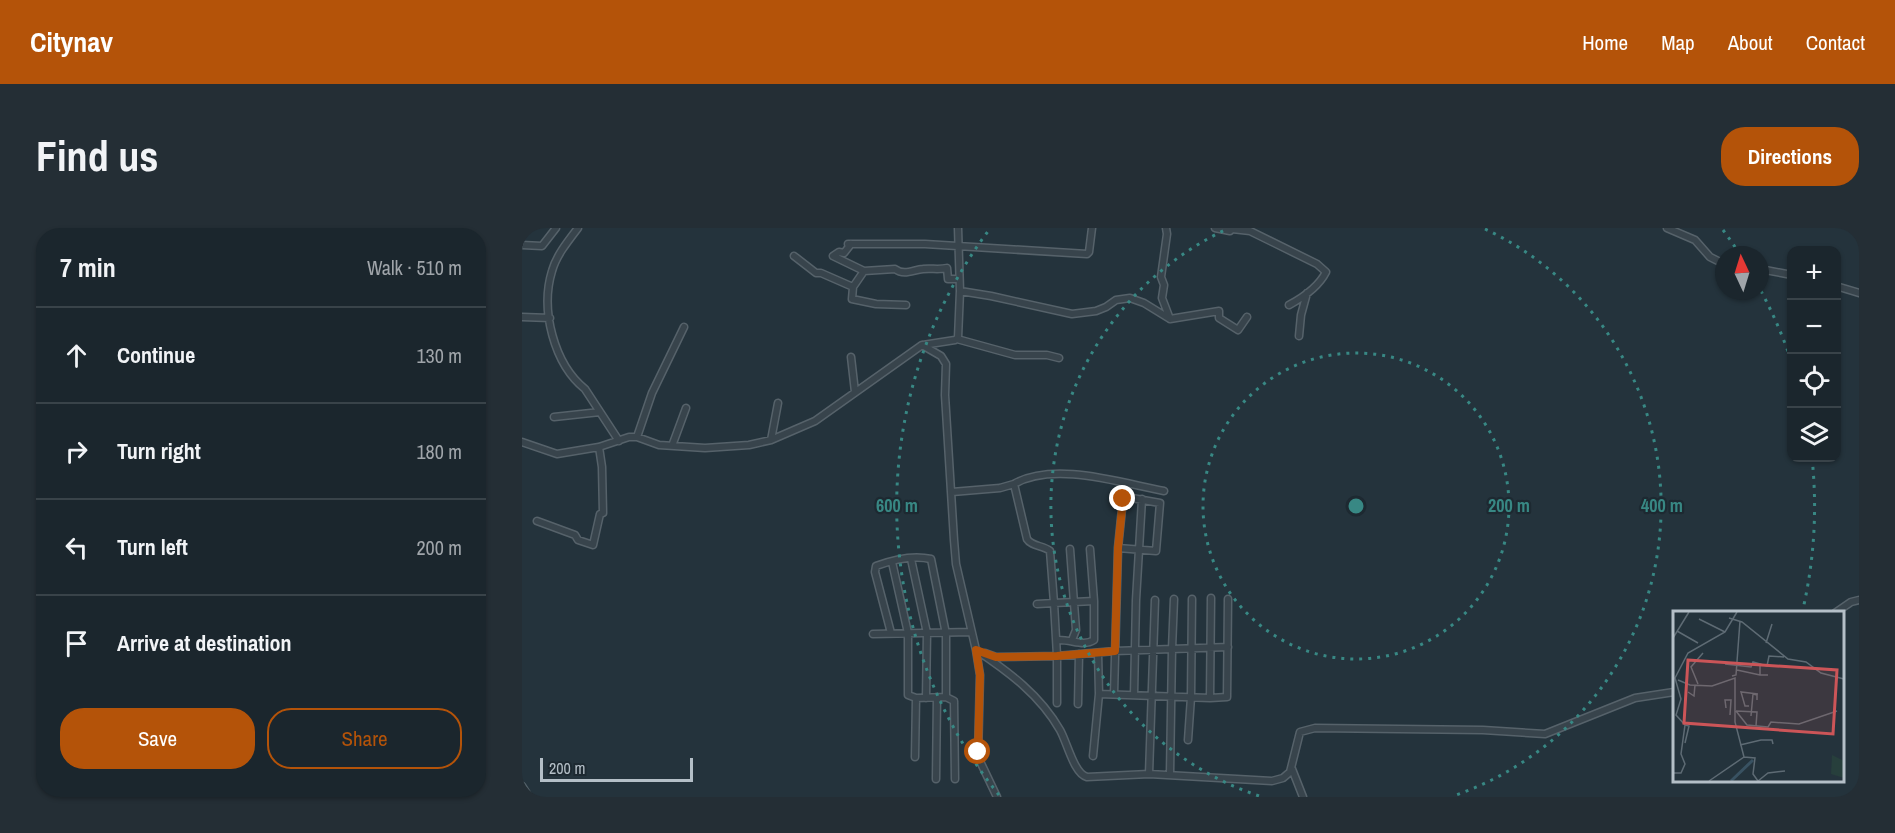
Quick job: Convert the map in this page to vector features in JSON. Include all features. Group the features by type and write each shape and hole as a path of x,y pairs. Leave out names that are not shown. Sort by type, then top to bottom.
{"street":[{"path":"522,245 543,246 556,228"},
{"path":"578,228 552,270 548,295 556,351 578,384 585,389 619,441"},
{"path":"957,339 960,291 958,228"},
{"path":"959,279 948,279 947,268 924,268 906,273 895,269 864,271 833,256 839,252 844,253 849,244 959,246 1087,254 1092,228"},
{"path":"1166,228 1161,277 1164,285 1162,298 1170,319"},
{"path":"1215,228 1250,231 1321,266 1326,272 1324,275 1298,301 1288,305"},
{"path":"1667,228 1695,240 1715,260"},
{"path":"795,256 816,273 822,273 853,287"},
{"path":"864,271 853,287 852,299 876,304 906,305"},
{"path":"1769,271 1787,274"},
{"path":"1841,288 1859,293"},
{"path":"960,291 1072,314 1089,313 1106,308 1116,300 1130,298 1144,303 1170,319 1219,311 1219,318 1238,330 1247,317"},
{"path":"1299,336 1301,315 1307,293"},
{"path":"522,317 550,318"},
{"path":"638,437 652,393 684,327"},
{"path":"522,442 556,454 599,447 629,437 638,437 659,445 672,446 749,445 771,440 815,421 922,345 957,339 1014,355 1047,355 1059,358"},
{"path":"922,345 933,350 946,364 945,395 956,564 980,675 978,757 997,797"},
{"path":"851,357 855,392"},
{"path":"771,440 778,403"},
{"path":"672,446 686,408"},
{"path":"555,417 600,412"},
{"path":"537,520 593,545 600,514 603,513 599,447"},
{"path":"952,492 1000,488 1041,475 1062,474 1164,491"},
{"path":"1014,484 1026,539 1031,544 1050,551 1057,640 1057,703"},
{"path":"1114,694 1118,548 1124,498 1158,502 1161,505 1156,551 1118,548"},
{"path":"1134,695 1138,550 1142,499"},
{"path":"1070,549 1076,630 1072,640"},
{"path":"1057,640 1072,640 1082,644 1094,640 1094,601 1089,549"},
{"path":"891,633 876,566 929,558 932,561 946,634 946,697"},
{"path":"911,559 927,633 926,698"},
{"path":"892,562 908,633 908,696 946,697 954,701 954,779"},
{"path":"1188,740 1191,698 1192,598"},
{"path":"1210,598 1210,698"},
{"path":"1170,774 1174,599"},
{"path":"1099,694 1191,698 1227,697 1228,599"},
{"path":"1149,774 1155,600"},
{"path":"1837,611 1859,600"},
{"path":"1037,604 1094,601"},
{"path":"873,634 972,632"},
{"path":"976,650 996,657 1227,647"},
{"path":"976,650 1004,668 1038,699 1061,731 1082,777 1170,774 1261,782 1288,775 1292,768 1300,732 1309,729 1483,730 1545,734 1635,698 1673,692"},
{"path":"1093,756 1099,694 1098,653"},
{"path":"1078,704 1079,654"},
{"path":"936,779 937,697"},
{"path":"915,757 916,698"},
{"path":"1292,768 1303,797"},
{"path":"522,786 529,797"}],"route":[{"path":"978,752 980,675 976,650 996,657 1057,656 1115,651 1118,548 1123,499"}]}
